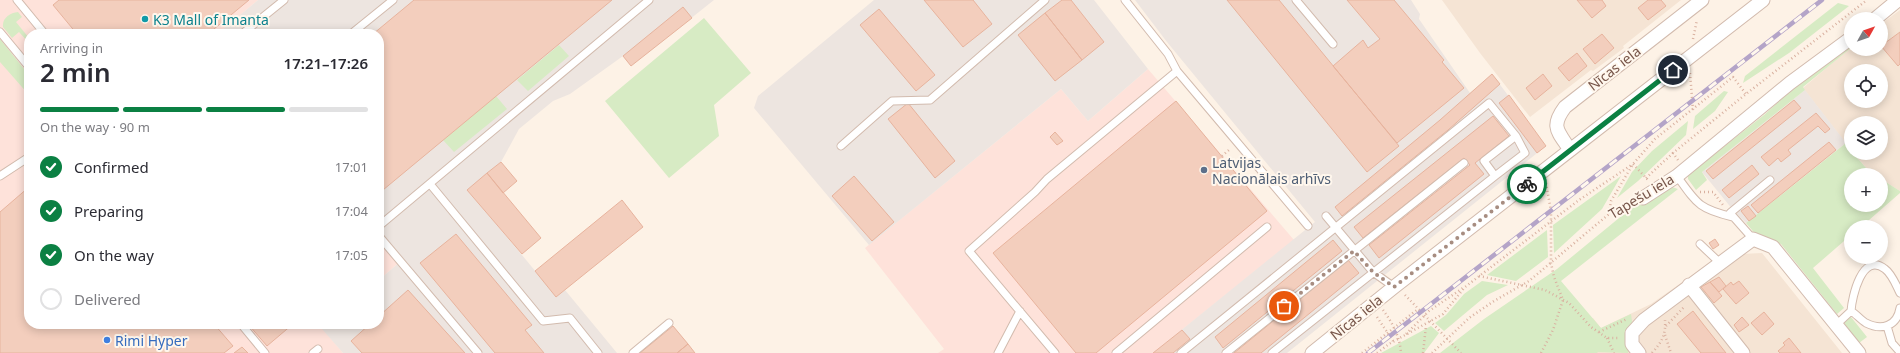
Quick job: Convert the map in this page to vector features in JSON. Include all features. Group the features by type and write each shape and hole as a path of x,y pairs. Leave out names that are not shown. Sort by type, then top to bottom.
{"street":[{"name":"Nīcas iela","path":"1570,150 1557,128 1557,118 1565,107 1702,0"},
{"name":"Nīcas iela","path":"1312,353 1372,304 1763,0"},
{"path":"1883,12 1898,0"},
{"name":"Tapešu iela","path":"1644,198 1681,172 1790,83 1844,43"},
{"path":"1639,353 1632,344 1632,333 1647,318 1689,285 1753,239 1773,247 1859,353"},
{"path":"1689,285 1744,353"}],"lane":[{"path":"17,0 41,29"},
{"path":"248,29 284,0"},
{"path":"357,29 393,0"},
{"path":"384,222 650,0"},
{"path":"841,146 892,101 930,100 1045,0"},
{"path":"1125,0 1168,54 1177,71 1308,226"},
{"path":"1296,0 1333,44"},
{"path":"0,32 24,61"},
{"path":"1054,353 969,251 1035,192 1047,178 1177,71"},
{"path":"1181,353 1489,103 1516,136 1525,153 1272,353"},
{"path":"1495,176 1484,161 1516,136"},
{"path":"0,176 24,160"},
{"path":"1226,353 1464,163"},
{"path":"1681,172 1688,192 1700,205 1711,212 1732,215 1753,239"},
{"path":"1732,215 1770,180"},
{"path":"430,184 543,321 570,318 598,353"},
{"path":"1326,216 1373,272 1394,287"},
{"path":"1116,353 1267,227"},
{"path":"384,242 478,353"},
{"path":"1700,244 1720,263"},
{"path":"1836,325 1851,310 1852,297 1858,279 1866,269 1873,266 1879,266 1885,269 1900,292"},
{"path":"1851,310 1866,323 1878,326 1887,326 1893,324 1899,317 1900,308"},
{"path":"998,353 1020,312"},
{"path":"633,353 669,323"},
{"path":"1887,326 1892,343 1900,352"},
{"path":"245,329 265,353"}],"path":[{"path":"1646,178 1673,153 1746,94 1867,0"},
{"path":"1609,214 1611,201 1632,164 1655,139 1733,77 1746,94"},
{"path":"1673,153 1681,172"},
{"path":"1632,164 1657,190"},
{"path":"1405,335 1424,316 1452,294 1465,287 1579,200 1632,164"},
{"path":"1541,353 1553,330 1563,300 1554,277 1551,263 1550,199 1544,170"},
{"path":"1688,192 1713,192 1732,215"},
{"name":"Tapešu iela","path":"1432,353 1469,318 1494,301 1522,285 1551,263 1609,214 1644,198"},
{"path":"1479,276 1545,290 1569,303 1591,327 1607,338 1614,353"},
{"path":"1394,287 1407,296 1424,316 1448,338 1461,353"},
{"path":"1377,353 1399,338 1426,325 1443,314 1465,287"},
{"path":"1372,304 1394,328 1399,338 1401,353"},
{"path":"1372,304 1393,342"},
{"path":"1652,353 1662,342 1665,334 1666,322 1663,305"},
{"path":"1362,353 1418,309"},
{"path":"1598,332 1638,314 1647,318"},
{"path":"1423,353 1426,325"},
{"path":"1665,334 1671,353"},
{"path":"1607,338 1632,339"}],"shaded area":[{"path":"0,0 258,0 223,29 24,29 24,329 323,329 343,353 0,353"},
{"path":"258,0 714,0 631,66 623,56 570,94 553,101 519,129 501,162 468,190 556,296 565,290 617,353 343,353 322,329 384,329 384,276 402,260 384,238 384,29 223,29"},
{"path":"874,0 1094,0 1148,69 1088,121 1061,89 869,245 754,108 758,96"},
{"path":"1135,0 1411,0 1420,14 1419,19 1470,93 1492,74 1546,146 1287,353 1153,353 1315,222 1167,42"},
{"path":"1442,0 1681,0 1623,46 1624,48 1593,71 1591,70 1530,117 1480,53"},
{"path":"1900,10 1900,191 1888,183 1888,168 1866,168 1859,160 1888,160 1888,116 1844,116 1844,141 1803,88 1844,53 1844,56 1888,56 1888,19"},
{"path":"1148,69 1294,240 1153,353 938,353 944,349 865,248 1061,89 1088,121"},
{"path":"1805,90 1844,140 1844,145 1746,223 1733,210 1702,172"},
{"path":"384,238 402,260 384,276"},
{"path":"1762,253 1842,353 1545,353 1593,318 1601,328 1651,304 1721,255"}],"green space":[{"path":"1838,3 1849,6 1789,53 1743,83 1745,76"},
{"path":"18,12 22,17 16,22 24,32 24,38 19,32 12,38 3,27 7,16"},
{"path":"704,18 751,73 714,105 719,136 669,178 605,101"},
{"path":"0,39 24,69 24,89 0,62"},
{"path":"559,45 569,56 528,91 517,80"},
{"path":"1844,50 1844,54 1803,87 1805,90 1702,172 1707,180 1696,190 1688,179 1688,175 1764,115 1798,84"},
{"path":"1724,91 1728,92 1715,111 1693,129 1695,116"},
{"path":"496,96 507,109 454,152 443,140"},
{"path":"1688,121 1686,135 1638,181 1617,198 1632,172 1652,151"},
{"path":"1844,145 1844,160 1859,160 1866,168 1844,168 1844,212 1878,212 1869,220 1844,220 1844,241 1813,268 1844,308 1837,314 1781,244 1757,236 1746,223"},
{"path":"1621,176 1602,209 1554,253 1553,225"},
{"path":"1888,183 1900,191 1900,193 1888,203"},
{"path":"1672,187 1678,189 1561,281 1601,328 1631,314 1633,328 1628,353 1440,353 1484,319 1557,269 1630,209"},
{"path":"1547,230 1548,257 1516,281 1487,275"},
{"path":"1482,281 1508,285 1487,295 1444,331 1435,323 1446,315 1464,294"},
{"path":"1851,317 1867,337 1859,343 1844,323"},
{"path":"1431,326 1439,333 1424,353 1381,353"}],"building":[{"name":"K3 Mall of Imanta","path":"59,0 249,0 214,29 73,29 53,5"},
{"path":"414,0 612,0 384,189 384,29 379,29"},
{"path":"924,0 973,0 992,24 963,47"},
{"path":"1062,0 1071,0 1104,42 1082,60 1045,13"},
{"path":"1227,0 1279,0 1399,146 1367,172"},
{"path":"1347,0 1394,0 1444,60 1442,62 1464,88 1397,143 1333,66 1363,40 1368,48 1380,39"},
{"path":"1577,0 1602,0 1606,6 1592,18"},
{"path":"1648,0 1661,0 1666,6 1648,20 1638,8"},
{"path":"683,7 692,18 631,66 623,56"},
{"path":"879,9 935,75 916,91 860,25"},
{"path":"1045,13 1082,60 1055,81 1018,35"},
{"path":"1900,32 1900,64 1898,66 1888,54 1888,41"},
{"path":"1602,34 1614,48 1595,64 1583,49"},
{"path":"1577,53 1587,66 1569,81 1558,68"},
{"path":"1492,74 1500,84 1448,130 1342,216 1335,207 1440,120"},
{"path":"1543,74 1552,86 1535,100 1526,88"},
{"path":"1509,95 1546,146 1537,153 1499,103"},
{"path":"1794,100 1801,108 1713,179 1706,171"},
{"path":"1176,101 1267,211 1096,353 1076,353 993,253"},
{"path":"908,103 955,161 935,178 888,119"},
{"path":"1816,113 1830,129 1825,133 1818,126 1788,150 1791,154 1781,162 1778,158 1769,166 1761,157"},
{"path":"1493,116 1509,136 1475,163 1484,174 1379,258 1369,245 1470,165 1464,158 1363,238 1354,227"},
{"path":"1055,132 1063,141 1057,145 1050,137"},
{"path":"1829,142 1836,150 1758,213 1751,205"},
{"path":"501,162 517,181 503,193 487,173"},
{"path":"1752,165 1759,174 1729,198 1722,190"},
{"path":"487,173 541,238 522,254 467,190"},
{"path":"854,176 894,222 872,241 832,196"},
{"path":"24,191 24,329 218,329 233,346 224,353 0,353 0,212"},
{"path":"622,200 643,227 556,297 535,271"},
{"path":"1748,206 1756,216 1749,221 1741,211"},
{"path":"456,234 532,325 525,330 544,353 495,353 420,263"},
{"path":"1715,239 1719,245 1713,249 1709,243"},
{"path":"1333,240 1342,251 1223,348 1215,337"},
{"path":"1348,260 1359,273 1261,353 1234,353"},
{"path":"1719,277 1726,286 1719,292 1710,282"},
{"path":"1739,281 1749,293 1736,304 1723,289 1731,282 1733,285"},
{"path":"1710,282 1722,296 1714,303 1701,287"},
{"path":"408,290 465,353 362,353 351,341 364,329 384,329 384,312"},
{"path":"1693,311 1726,353 1701,353 1677,324"},
{"path":"1764,312 1774,324 1762,335 1751,323"},
{"path":"1742,317 1749,325 1739,332 1734,325"},
{"path":"673,326 688,344 677,353 640,353"},
{"path":"252,329 287,329 267,346"},
{"path":"1182,330 1190,339 1173,353 1153,353"},
{"path":"1789,338 1801,353 1780,353 1778,351 1785,345 1783,343"},
{"path":"688,344 695,353 677,353"},
{"path":"242,347 248,353 234,353"}],"railway":[{"path":"1368,353 1822,0"}],"way so far":[{"path":"1284,306 1354,251 1373,272 1394,287 1527,184"}],"place":[{"name":"K3 Mall of Imanta","path":"145,19"},
{"name":"Latvijas Nacionālais arhīvs","path":"1204,170"},
{"name":"Rimi Hyper","path":"107,340"}],"route":[{"path":"1527,184 1673,70"}]}
